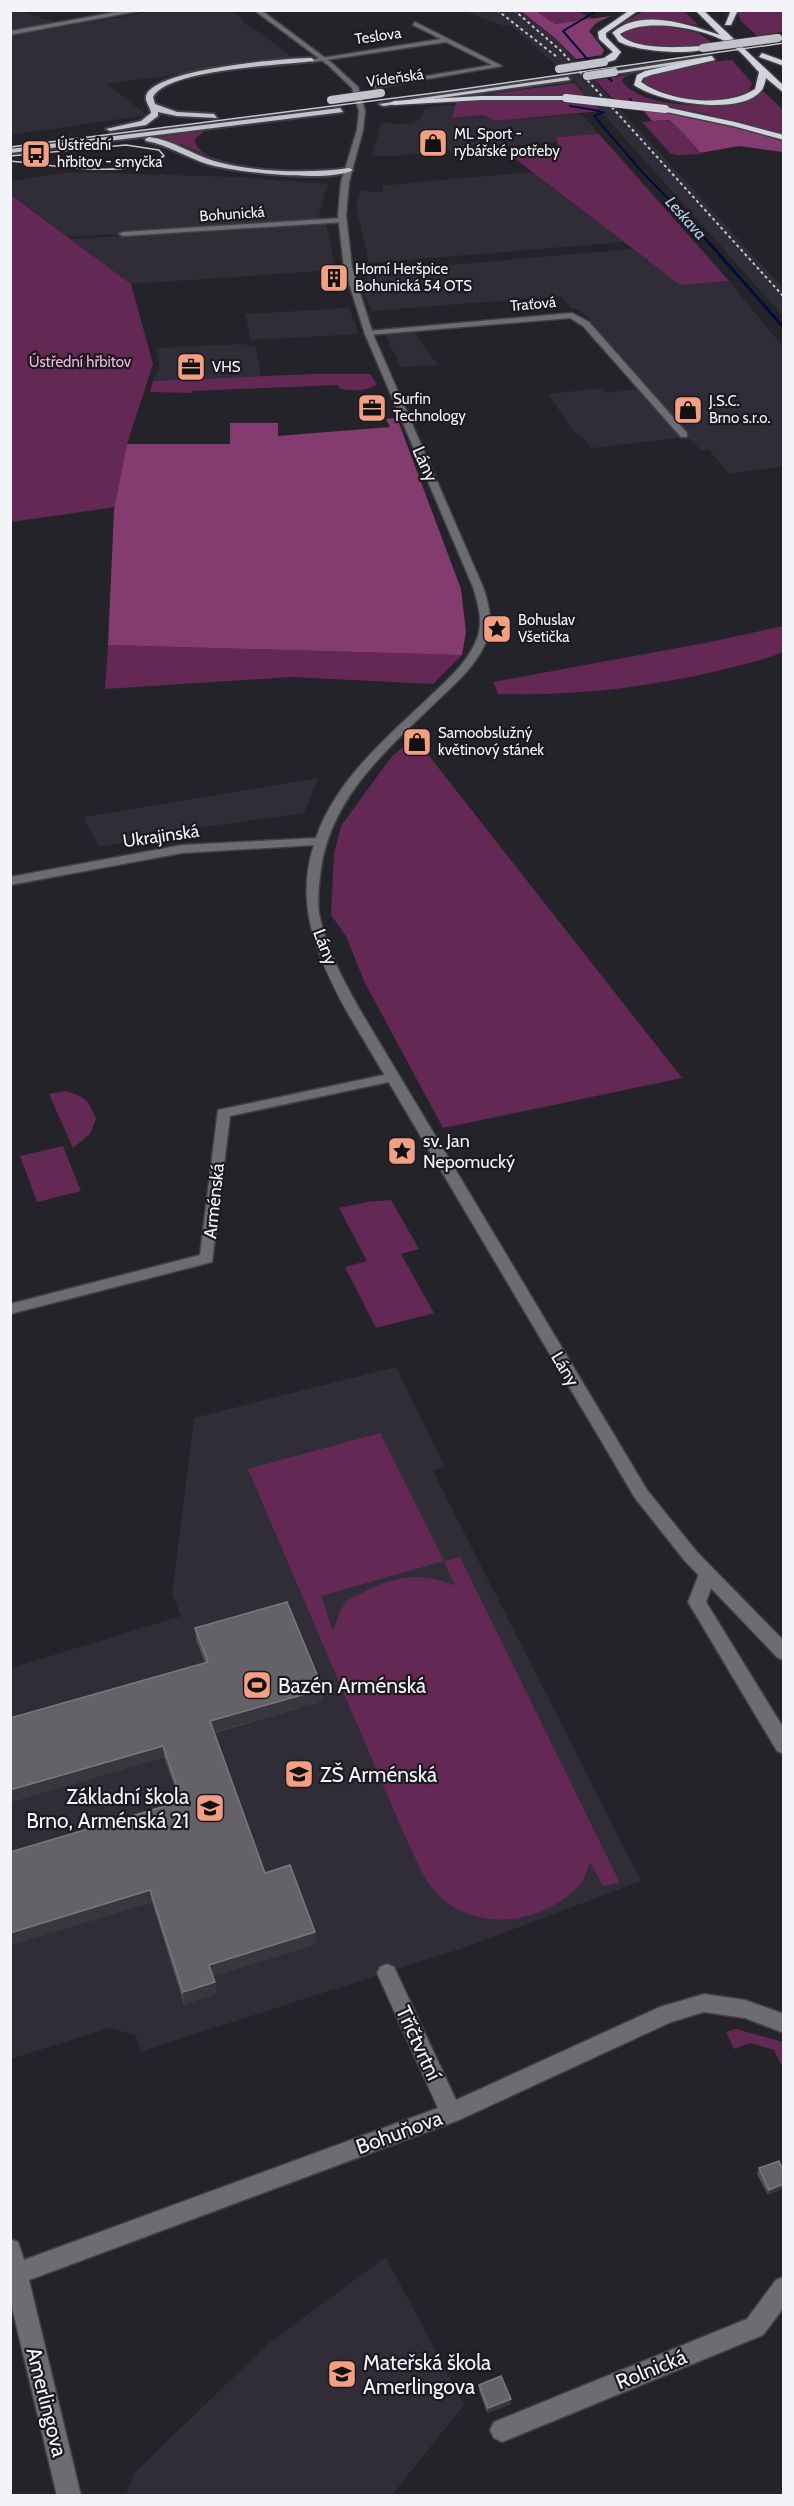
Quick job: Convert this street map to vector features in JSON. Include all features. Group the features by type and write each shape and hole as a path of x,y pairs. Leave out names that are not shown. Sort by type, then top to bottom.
{"highway":[{"path":"604,63 617,52 602,37 602,32 636,10"},
{"path":"698,10 783,91"},
{"path":"728,23 735,10"},
{"path":"721,17 783,75"},
{"path":"703,48 642,46 621,40 616,33 623,27 633,25 667,23 730,40"},
{"path":"648,56 781,37"},
{"path":"736,54 772,49"},
{"path":"291,62 300,52"},
{"path":"762,55 783,64"},
{"name":"Vídeňská","path":"10,152 394,103 724,56"},
{"path":"712,58 648,73 640,77 638,83 650,92 667,97 721,100 755,92 759,88 763,72"},
{"path":"547,71 626,59"},
{"path":"105,130 146,121 155,114 154,106 149,98 154,89 165,83 185,78 312,60"},
{"path":"291,62 320,67"},
{"name":"Vídeňská","path":"320,102 405,90"},
{"path":"394,103 519,96 566,98 665,109 743,126 783,138"},
{"path":"154,106 174,113 214,116"},
{"path":"166,122 225,114"},
{"path":"202,136 218,129 264,120"},
{"path":"65,135 154,124"},
{"path":"101,140 160,140 218,164 252,169 349,170"},
{"path":"203,149 220,157 241,162 326,170 345,182"},
{"path":"326,170 352,160"}],"street":[{"path":"10,33 141,10"},
{"path":"254,12 290,45"},
{"path":"254,12 352,82 362,111 360,130 345,182 342,220"},
{"path":"415,24 448,40"},
{"name":"Teslova","path":"312,60 448,40"},
{"name":"Vídeňská","path":"375,86 499,66 448,40"},
{"path":"300,52 320,67"},
{"path":"333,78 355,93"},
{"name":"Bohunická","path":"123,234 342,220"},
{"name":"Lány","path":"342,220 347,260 368,333 475,581 484,609 485,627 475,652 454,678 356,776 333,808 319,841 312,885 313,915 318,934 344,993 641,1494 669,1532 783,1653"},
{"name":"Traťová","path":"368,333 572,315 586,324 684,435"},
{"name":"Ukrajinská","path":"10,881 182,849 319,841"},
{"name":"Arménská","path":"10,1309 207,1258 224,1113 393,1077"},
{"path":"707,1574 697,1602 783,1746"},
{"name":"Tříčtvrtní","path":"387,1973 451,2113"},
{"name":"Bohuňova","path":"13,2275 451,2113 667,2014 704,2003 745,2009 783,2024"},
{"path":"10,2250 13,2275"},
{"name":"Amerlingova","path":"13,2275 69,2496"},
{"name":"Rolnická","path":"502,2430 755,2327 783,2288"}],"shaded area":[{"path":"11,11 23,11 55,23 11,30"},
{"path":"156,11 230,11 243,18 243,23 258,31 293,58 107,84 147,115 11,135 10,36"},
{"path":"464,11 521,11 555,38 783,288 783,316 573,80 510,25 504,26"},
{"path":"521,11 536,11 555,24 611,16 596,23 589,31 604,50 602,55 576,59 555,38"},
{"path":"456,105 453,118 484,115 495,121 578,114 585,118 599,134 556,137 558,142 372,156 381,123 412,124 420,119 426,107"},
{"path":"642,109 749,130 783,142 783,152 739,146 700,153 669,120 652,121"},
{"path":"71,172 239,177 328,184 317,222 68,237 11,194 10,181"},
{"path":"532,172 624,242 369,263 356,206 361,191 383,192 383,186"},
{"path":"326,223 336,270 131,284 71,239"},
{"path":"632,249 680,284 729,281 783,347 783,466 729,474 708,449 701,450 687,437 591,448 582,436 576,435 548,394 602,388 606,393 645,388 584,313 571,308 561,296 372,311 365,296 368,272"},
{"path":"349,308 359,334 251,340 245,314"},
{"path":"409,326 438,365 401,367 382,329"},
{"path":"242,344 256,347 261,376 153,381 160,367 156,348"},
{"path":"397,418 461,589 466,632 462,655 108,645 114,511 127,444 230,444 230,423 278,423 278,436 390,427 386,419"},
{"path":"318,778 304,813 197,828 99,847 83,817"},
{"name":"ZŠ Arménská","path":"396,1367 445,1467 433,1471 641,1881 469,1946 142,2051 135,2035 109,2028 11,2059 11,1668 181,1616 172,1594 194,1418"},
{"name":"Mateřská škola Amerlingova","path":"386,2257 464,2405 392,2495 126,2495 134,2473 269,2343"}],"green space":[{"path":"683,10 698,25 659,20 620,24 644,11"},
{"path":"536,11 578,11 593,19 555,24"},
{"path":"739,11 783,11 783,32 757,36 741,21"},
{"path":"647,25 666,26 698,33 713,43 664,48 642,45 619,35 628,28"},
{"path":"732,60 752,83 749,91 740,95 703,100 677,99 656,93 641,83 646,77 668,69"},
{"path":"634,74 624,77 622,81 633,91 668,103 712,105 732,103 750,98 763,91 783,110 783,134 703,113 612,98 595,80"},
{"path":"574,83 586,96 489,94"},
{"path":"539,97 592,102 601,111 495,121 484,115 452,118 457,100"},
{"path":"668,120 685,135 699,153 704,154 676,155 670,153 642,122"},
{"path":"205,131 195,139 201,151 216,159 241,164 218,161 181,144 151,138"},
{"path":"599,134 729,281 680,285 513,157 536,155 532,150 559,148 556,137"},
{"name":"Ústřední hřbitov","path":"10,194 131,284 153,364 127,444 116,507 11,522"},
{"path":"314,374 370,374 377,384 359,390 340,389 338,385 192,391 191,393 150,392 153,381"},
{"path":"783,626 783,652 751,663 690,677 608,690 553,694 498,694 493,682 710,642"},
{"path":"108,645 462,655 433,684 292,677 105,689"},
{"path":"415,738 682,1078 443,1128 364,981 346,936 331,915 334,854 341,826 392,756"},
{"path":"65,1091 85,1100 96,1119 90,1134 73,1148 49,1094"},
{"path":"63,1146 81,1191 37,1202 20,1156"},
{"path":"391,1200 419,1249 401,1254 434,1313 376,1328 345,1267 367,1261 339,1208"},
{"path":"380,1433 444,1561 460,1557 620,1883 603,1886 590,1862 581,1883 568,1896 536,1913 499,1920 481,1918 464,1912 440,1897 424,1875 407,1841 248,1469","holes":["444,1561 455,1586 431,1578 408,1577 374,1587 346,1602 333,1631 321,1596"]},
{"path":"736,2029 783,2042 783,2068 774,2050 750,2043 734,2049 726,2032"}],"building":[{"name":"Základní škola Brno, Arménská 21","path":"287,1602 323,1689 210,1721 265,1873 290,1865 315,1932 209,1965 215,1982 183,1992 150,1890 10,1933 10,1852 182,1801 163,1746 10,1790 10,1718 208,1662 195,1628"},
{"path":"779,2161 783,2170 783,2184 769,2190 759,2168"},
{"path":"501,2376 511,2399 488,2408 479,2385"}],"waterway":[{"name":"Leskava","path":"598,10 563,31 588,60 612,81"},
{"name":"Leskava","path":"618,108 636,107 630,99"},
{"path":"570,106 600,111"},
{"name":"Leskava","path":"604,112 594,116 643,173 682,213"},
{"name":"Leskava","path":"681,211 784,328"}],"tram line":[{"path":"10,147 442,92 784,43"},
{"path":"10,156 126,145 159,150 164,156 149,163 110,169 68,168 10,161"}],"railway":[{"path":"497,10 557,57"},
{"path":"514,10 560,50 784,297"}],"place":[{"name":"ML Sport - rybářské potřeby","path":"433,143"},
{"name":"Ústřední hřbitov - smyčka","path":"36,154"},
{"name":"Horní Heršpice Bohunická 54 OTS","path":"334,278"},
{"name":"VHS","path":"191,367"},
{"name":"Surfin Technology","path":"372,408"},
{"name":"J.S.C. Brno s.r.o.","path":"688,410"},
{"name":"Bohuslav Všetička","path":"497,629"},
{"name":"Samoobslužný květinový stánek","path":"417,742"},
{"name":"sv. Jan Nepomucký","path":"402,1151"},
{"name":"Bazén Arménská","path":"257,1685"},
{"name":"ZŠ Arménská","path":"299,1774"},
{"name":"Základní škola Brno, Arménská 21","path":"210,1808"},
{"name":"Mateřská škola Amerlingova","path":"342,2374"}]}
